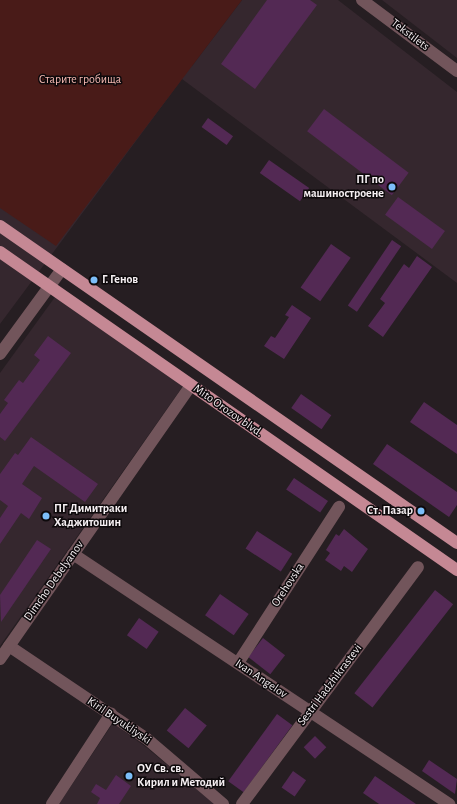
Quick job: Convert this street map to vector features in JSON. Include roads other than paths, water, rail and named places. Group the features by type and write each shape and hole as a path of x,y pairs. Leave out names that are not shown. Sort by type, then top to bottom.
{"main road":[{"name":"Mito Orozov blvd.","path":"0,226 457,543"},
{"name":"Mito Orozov blvd.","path":"0,252 457,570"}],"street":[{"name":"Tekstilets","path":"362,0 457,71"},
{"path":"0,354 62,269"},
{"name":"Dimcho Debelyanov","path":"0,659 191,385"},
{"name":"Orehovska","path":"238,663 339,507"},
{"name":"Ivan Angelov","path":"73,554 449,804"},
{"name":"Sestri Hadzhikrastevi","path":"242,804 418,567"},
{"name":"Kiril Buyukliyski","path":"9,646 148,739 223,804"},
{"path":"52,804 111,714"}],"place":[{"name":"ПГ по машиностроене","path":"392,187"},
{"name":"Г. Генов","path":"94,280"},
{"name":"Ст. Пазар","path":"421,511"},
{"name":"ПГ Димитраки Хаджитошин","path":"46,516"},
{"name":"ОУ Св. св. Кирил и Методий","path":"129,776"}],"park label":[{"name":"Старите гробища","path":"80,80"}]}
